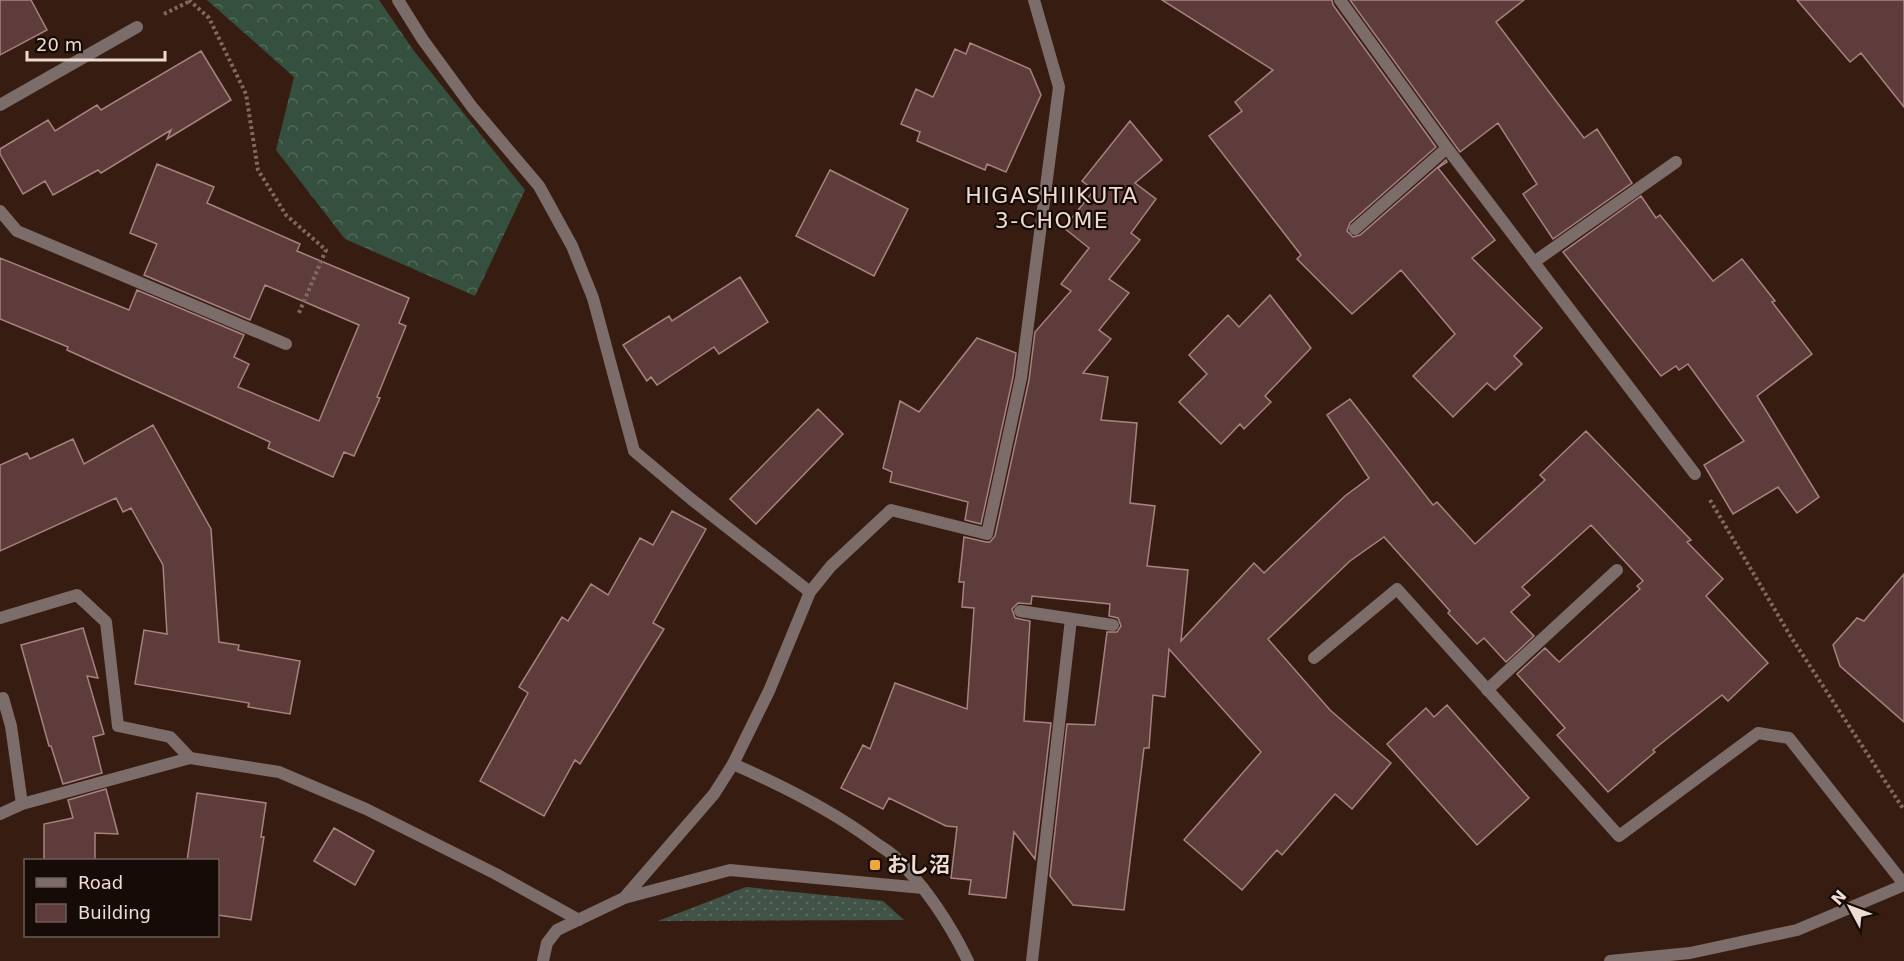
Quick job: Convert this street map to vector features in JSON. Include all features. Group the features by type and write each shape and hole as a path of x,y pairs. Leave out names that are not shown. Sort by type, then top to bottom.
{"street":[{"path":"398,0 423,40 472,107 539,186 572,246 593,298 634,451 691,499 810,592"},
{"path":"624,898 714,794 733,764 770,691 810,592 831,566 891,510 987,534 1021,378 1059,87 1034,0"},
{"path":"1340,0 1447,148 1695,474"},
{"path":"0,105 137,27"},
{"path":"1355,229 1447,148"},
{"path":"1534,262 1676,162"},
{"path":"0,212 16,231 286,344"},
{"path":"1487,690 1617,570"},
{"path":"1314,658 1397,589 1619,836 1758,733 1789,738 1904,884 1797,930 1690,952 1610,961"},
{"path":"0,618 77,595 106,622 118,726 170,737 190,758"},
{"path":"1020,611 1113,625"},
{"path":"1032,961 1071,619"},
{"path":"3,698 11,726 22,804"},
{"path":"0,814 22,804 190,758 279,772 349,801 396,824 496,874 579,920"},
{"path":"733,764 768,779 851,825 897,858 923,888 954,931 968,961"},
{"path":"543,961 547,943 557,930 624,898 730,870 923,888"}],"path":[{"path":"189,0 209,18 246,94 258,170 286,215 326,250 286,344"},
{"path":"1695,474 1791,637 1904,810"}],"green space":[{"path":"207,0 379,0 414,51 525,190 475,296 345,239 276,150 294,77"},
{"path":"746,887 883,901 904,920 658,921"}],"building":[{"path":"0,0 31,0 47,30 0,55"},
{"path":"1162,0 1332,0 1333,5 1436,147 1350,223 1347,231 1353,237 1360,235 1446,160 1447,162 1438,168 1495,240 1472,258 1542,328 1514,356 1522,364 1495,390 1487,383 1453,417 1413,376 1455,334 1401,270 1352,314 1297,259 1301,255 1209,136 1242,111 1235,102 1273,70"},
{"path":"1350,0 1524,0 1496,22 1584,138 1597,129 1632,183 1553,239 1523,194 1537,184 1498,123 1460,152"},
{"path":"1797,0 1904,0 1904,107 1861,53 1850,62"},
{"path":"970,43 1030,69 1041,95 1006,172 987,164 985,170 917,141 920,132 901,124 916,89 933,97 955,49 966,54"},
{"path":"201,51 231,100 167,139 171,130 101,173 98,170 53,195 45,181 23,194 0,154 0,149 48,120 55,131 97,105 101,110"},
{"path":"1130,121 1162,160 1135,183 1156,199 1131,233 1140,240 1109,279 1129,293 1099,330 1111,339 1083,373 1108,377 1101,420 1137,423 1130,503 1155,506 1147,566 1188,570 1181,641 1254,563 1264,573 1345,496 1369,478 1327,415 1350,399 1433,505 1437,502 1475,544 1545,480 1540,475 1586,431 1691,540 1687,542 1723,579 1706,596 1768,663 1728,701 1722,695 1653,750 1655,752 1608,792 1557,735 1565,728 1517,674 1545,648 1559,662 1640,589 1637,586 1643,581 1591,525 1522,587 1530,595 1511,612 1534,636 1506,662 1484,638 1477,644 1384,537 1350,561 1268,639 1330,710 1391,763 1352,809 1335,794 1282,855 1277,850 1242,890 1184,840 1261,752 1169,649 1165,697 1153,695 1149,748 1144,748 1124,910 1073,905 1050,876 1067,724 1095,725 1107,632 1117,632 1121,626 1118,618 1109,616 1110,604 1032,596 1031,604 1018,603 1012,609 1015,618 1030,621 1024,721 1051,723 1035,859 1014,832 1006,898 969,894 971,880 951,878 957,827 946,826 889,798 883,809 841,788 863,745 870,749 895,683 967,709 974,608 962,607 964,582 959,582 964,537 990,542 995,536 1029,380 1035,332 1071,291 1061,284 1089,248 1064,228 1094,190 1082,181"},
{"path":"157,164 214,187 207,203 300,244 297,251 409,298 399,323 406,326 377,397 380,398 354,456 344,452 333,477 268,448 270,442 67,350 68,347 0,319 0,258 129,310 137,290 244,335 234,357 249,364 238,387 319,421 359,325 265,285 250,320 144,275 157,244 130,233"},
{"path":"830,170 908,209 874,276 796,236"},
{"path":"1641,196 1656,218 1660,215 1713,281 1742,259 1812,354 1757,396 1819,497 1797,513 1778,487 1733,514 1704,465 1744,441 1688,364 1679,370 1676,366 1661,376 1563,252"},
{"path":"740,277 768,322 719,354 714,347 657,385 651,377 647,381 623,345 669,316 672,321"},
{"path":"1270,295 1311,348 1265,396 1271,402 1244,429 1240,424 1221,444 1179,402 1207,374 1189,355 1228,315 1239,327"},
{"path":"977,338 1016,353 1013,377 981,524 965,520 968,502 890,482 892,472 883,468 900,401 919,412"},
{"path":"818,409 843,434 756,524 730,499"},
{"path":"153,425 211,529 219,642 239,645 238,650 300,661 290,714 248,707 249,703 135,684 144,630 167,634 163,565 131,508 123,512 116,498 0,551 0,465 27,453 30,459 73,439 84,464"},
{"path":"672,511 706,529 653,623 664,629 580,764 575,760 544,816 480,781 528,693 519,687 562,617 568,621 591,584 608,595 640,538 653,545"},
{"path":"1904,574 1904,722 1840,666 1833,645 1857,618 1864,621"},
{"path":"83,628 98,678 87,676 104,734 93,737 102,773 63,784 51,746 49,746 21,645"},
{"path":"1447,705 1529,798 1477,845 1387,744 1426,708 1434,717"},
{"path":"106,789 118,834 95,833 95,859 44,859 44,824 73,818 68,800"},
{"path":"197,793 266,803 261,837 264,837 251,920 219,915 219,859 187,859"},
{"path":"334,828 374,851 355,885 314,861"}],"place":[{"name":"おし沼","path":"875,865"}],"district":[{"name":"HIGASHIIKUTA 3-CHOME","path":"1052,208"}]}
